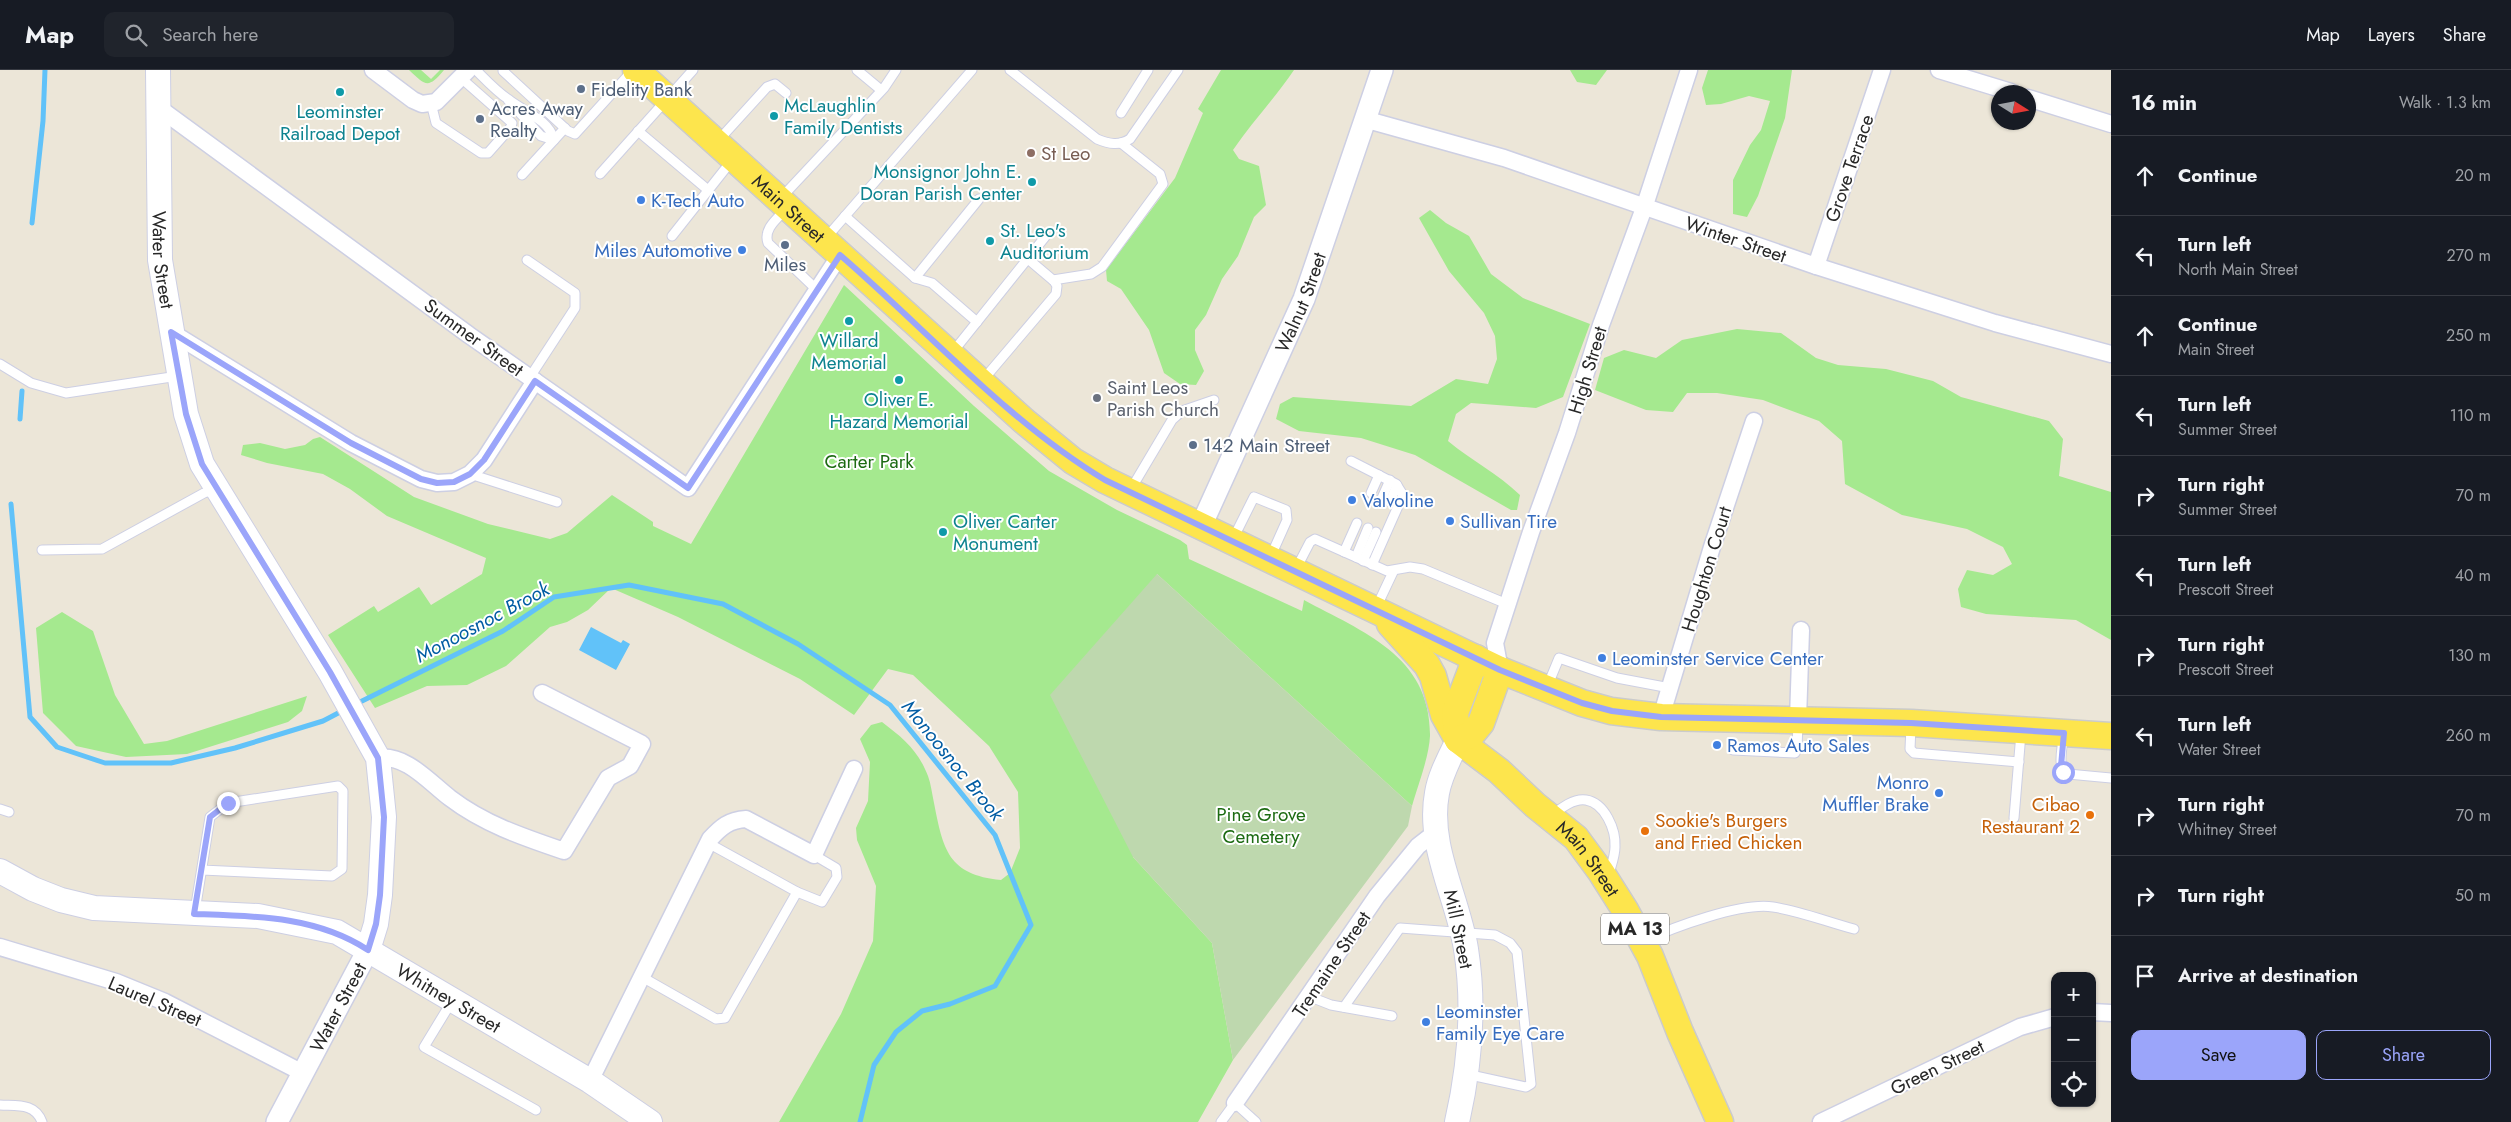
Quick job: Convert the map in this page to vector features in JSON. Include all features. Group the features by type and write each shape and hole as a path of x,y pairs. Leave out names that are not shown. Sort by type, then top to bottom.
{"main road":[{"name":"Water Street","path":"158,70 160,260 178,376 186,414 202,464 330,672 374,749 383,809 380,895 376,924 368,950"},
{"name":"Main Street","path":"634,70 1024,421 1073,461 1130,492 1375,610 1485,650 1500,670 1546,689 1612,711 1661,717 1709,720 1798,719 1911,723 2111,736"},
{"path":"1375,610 1414,649 1427,665 1433,676 1447,722 1458,740"},
{"path":"1458,740 1454,725 1455,713 1485,650"},
{"path":"1458,740 1472,734 1481,723 1500,670"},
{"name":"Main Street","path":"1458,740 1499,771 1549,817 1576,838 1607,882 1642,942 1720,1122"},
{"name":"Mill Street","path":"1457,1122 1472,1026 1470,978 1463,934 1436,832 1437,792 1458,740"},
{"name":"Whitney Street","path":"0,871 54,897 94,908 258,916 337,932 590,1081 650,1122"}],"street":[{"path":"373,70 413,100 422,104 436,102 466,72"},
{"name":"Walnut Street","path":"1200,526 1304,299 1382,70"},
{"name":"High Street","path":"1485,650 1507,604 1530,532 1567,432 1601,325 1644,208 1689,70"},
{"name":"Grove Terrace","path":"1816,266 1882,70"},
{"path":"1939,70 1991,86"},
{"path":"2036,101 2111,124"},
{"name":"Summer Street","path":"159,108 533,379 688,488 816,289 832,247"},
{"name":"Winter Street","path":"1364,119 1504,158 1644,208 1995,324 2111,354"},
{"path":"171,332 351,443 421,479 437,483 454,482 470,474 484,460 533,379"},
{"name":"Houghton Court","path":"1661,717 1712,547 1754,421"},
{"path":"1798,719 1802,630"},
{"path":"374,749 414,768 451,798 484,821 516,835 564,851 608,778 630,766 642,744 542,693"},
{"path":"590,1081 708,843 721,827 735,820 746,819 814,855 854,769"},
{"name":"Tremaine Street","path":"1234,1103 1398,869 1418,846 1436,832"},
{"name":"Laurel Street","path":"0,947 116,982 165,1002 303,1073"},
{"name":"Water Street","path":"276,1122 368,950"},
{"path":"2096,1012 2111,1013"},
{"name":"Green Street","path":"1822,1122 2020,1027 2051,1018"}],"lane":[{"path":"491,84 503,71 572,134 579,132 634,70"},
{"path":"600,174 693,70"},
{"path":"857,70 881,90"},
{"path":"816,289 767,240 768,230 784,204 896,70"},
{"path":"832,247 845,216 972,70"},
{"path":"1010,70 1097,139 1112,144 1130,139 1178,70"},
{"path":"1121,113 1148,70"},
{"path":"431,103 436,123 481,153 488,153 511,127 512,122 466,72"},
{"path":"466,72 491,84 508,100 536,118 551,133 554,140"},
{"path":"672,236 708,190 725,150 767,87 775,84 786,93"},
{"path":"522,175 565,128"},
{"path":"638,131 708,190"},
{"path":"1053,280 1091,274 1099,269 1163,184 1160,174 1121,143"},
{"path":"915,278 979,199"},
{"path":"845,216 915,278 932,283 977,322"},
{"path":"951,355 1045,237"},
{"path":"981,382 1056,294 1057,286 1053,280 1028,259"},
{"path":"527,260 575,294 575,308 533,379"},
{"path":"0,364 31,384 66,393 178,376"},
{"path":"1130,492 1172,420 1182,411 1214,400"},
{"path":"1351,461 1394,483 1402,491 1403,499 1372,565"},
{"path":"470,474 557,502"},
{"path":"1371,493 1379,475"},
{"path":"1386,500 1394,483"},
{"path":"42,550 102,549 204,494 217,489"},
{"path":"1232,541 1254,497 1286,510 1288,516 1269,559"},
{"path":"1344,552 1357,523"},
{"path":"1359,559 1372,530"},
{"path":"1295,571 1312,539 1393,572 1410,567 1423,569 1507,604"},
{"path":"1375,610 1393,572"},
{"path":"1546,689 1559,658 1617,678 1670,688"},
{"path":"1733,750 1795,753 1797,749 1798,719"},
{"path":"1911,723 1910,749 1914,753 2019,762"},
{"path":"2014,818 2022,730"},
{"path":"2064,733 2061,766 2063,772 2111,778"},
{"path":"194,914 210,817 228,803 338,786 343,791 342,869 332,876 202,870"},
{"path":"1549,817 1575,801 1586,800 1602,810 1613,832 1615,848 1607,882"},
{"path":"708,843 797,892 822,902 838,877 836,868 814,855"},
{"path":"642,976 716,1019 725,1018 797,892"},
{"path":"1642,942 1660,934 1732,910 1771,907 1854,929"},
{"path":"1344,1008 1400,928 1495,935 1510,943 1517,952 1531,1084 1526,1088 1466,1074"},
{"path":"1308,996 1323,1003 1392,1016"},
{"path":"452,1001 424,1047 536,1110"},
{"path":"1221,1122 1234,1103 1256,1122"},
{"path":"0,1105 30,1107 38,1112 42,1122"}],"green space":[{"path":"409,70 421,70 431,79 440,70 444,70 434,80 427,83 423,82"},
{"path":"1221,70 1294,70 1233,150 1239,159 1259,166 1266,205 1254,217 1238,256 1222,279 1206,315 1195,330 1195,350 1204,371 1196,385 1180,384 1164,373 1149,330 1121,289 1107,281 1106,270 1175,178 1203,113 1198,109"},
{"path":"1570,70 1607,70 1596,85 1577,82"},
{"path":"1708,70 1792,70 1785,118 1758,196 1747,217 1733,214 1733,180 1750,145 1761,130 1770,101 1749,96 1721,104 1706,105 1702,88"},
{"path":"1430,210 1446,223 1469,236 1491,274 1523,298 1590,324 1563,397 1536,408 1471,403 1456,414 1448,441 1520,495 1517,510 1511,510 1415,455 1361,438 1299,431 1276,419 1280,404 1293,397 1411,406 1456,379 1488,384 1497,359 1495,336 1484,313 1449,271 1419,218"},
{"name":"Carter Park","path":"844,285 974,406 1049,471 1117,510 1180,540 1187,545 1189,559 1302,611 1304,600 1370,636 1390,650 1406,666 1419,686 1427,708 1430,736 1425,762 1412,806 1157,574 1133,857 1212,943 1233,1060 1198,1122 779,1122 841,1014 873,941 876,886 857,840 856,828 868,801 870,762 860,739 871,725 882,722 903,739 920,759 928,776 941,834 951,857 959,866 969,872 1001,880 1010,873 1020,848 1018,792 989,746 913,675 888,669 854,715 800,679 678,617 611,588 588,610 567,622 550,627 506,666 467,685 427,686 375,708 328,635 374,606 378,612 419,587 431,605 482,574 486,558 387,516 350,489 323,474 267,463 241,455 243,445 260,443 285,449 305,445 313,439 320,437 414,497 488,524 550,539 567,533 612,495 653,522 653,526 691,544"},
{"path":"1737,329 1781,333 1816,358 1838,365 1886,369 1933,381 1961,397 2049,421 2063,439 2059,476 2111,492 2111,640 2076,620 1986,614 1961,607 1958,589 1967,570 1993,575 2012,564 2003,547 1967,529 1902,515 1845,484 1842,441 1819,421 1763,400 1717,393 1687,393 1673,412 1646,410 1595,390 1604,358 1624,350 1656,358 1682,340"},
{"name":"Pine Grove Cemetery","path":"1157,574 1412,806 1408,826 1233,1060 1212,943 1133,857 1050,695"},
{"path":"62,612 93,631 115,695 144,744 167,741 307,696 302,711 288,722 187,754 126,757 76,746 43,713 36,628"}],"water":[{"path":"591,627 621,643 623,640 630,644 616,670 579,650"}],"waterway":[{"name":"Monoosnoc Brook","path":"32,223 43,121 45,70"},
{"name":"Monoosnoc Brook","path":"20,419 22,391"},
{"name":"Monoosnoc Brook","path":"11,504 30,717 57,747 105,763 171,763 235,748 323,721 344,710"},
{"name":"Monoosnoc Brook","path":"356,704 503,631 554,597 629,585 723,604 798,644 890,705 995,835 1031,925 995,986 950,1004 922,1011 896,1032 874,1065 860,1122"}],"place":[{"name":"Fidelity Bank","path":"581,89"},
{"name":"Leominster Railroad Depot","path":"340,92"},
{"name":"McLaughlin Family Dentists","path":"774,116"},
{"name":"Acres Away Realty","path":"480,119"},
{"name":"St Leo","path":"1031,153"},
{"name":"Monsignor John E. Doran Parish Center","path":"1032,182"},
{"name":"K-Tech Auto","path":"641,200"},
{"name":"St. Leo's Auditorium","path":"990,241"},
{"name":"Miles","path":"785,245"},
{"name":"Miles Automotive","path":"742,250"},
{"name":"Willard Memorial","path":"849,321"},
{"name":"Oliver E. Hazard Memorial","path":"899,380"},
{"name":"Saint Leos Parish Church","path":"1097,398"},
{"name":"142 Main Street","path":"1193,445"},
{"name":"Valvoline","path":"1352,500"},
{"name":"Sullivan Tire","path":"1450,521"},
{"name":"Oliver Carter Monument","path":"943,532"},
{"name":"Leominster Service Center","path":"1602,658"},
{"name":"Ramos Auto Sales","path":"1717,745"},
{"name":"Monro Muffler Brake","path":"1939,793"},
{"name":"Cibao Restaurant 2","path":"2090,815"},
{"name":"Sookie's Burgers and Fried Chicken","path":"1645,831"},
{"name":"Leominster Family Eye Care","path":"1426,1022"}],"route":[{"path":"228,803 210,817 194,914 258,916 318,927 337,932 368,950 376,924 383,848 383,793 378,758 330,672 202,464 186,414 171,332 351,443 421,479 437,483 454,482 470,474 484,460 535,381 688,488 829,268 840,255 1024,421 1073,461 1105,480 1528,682 1582,703 1612,711 1661,717 1709,720 1798,719 1911,723 2064,733 2061,766 2063,772"}]}
